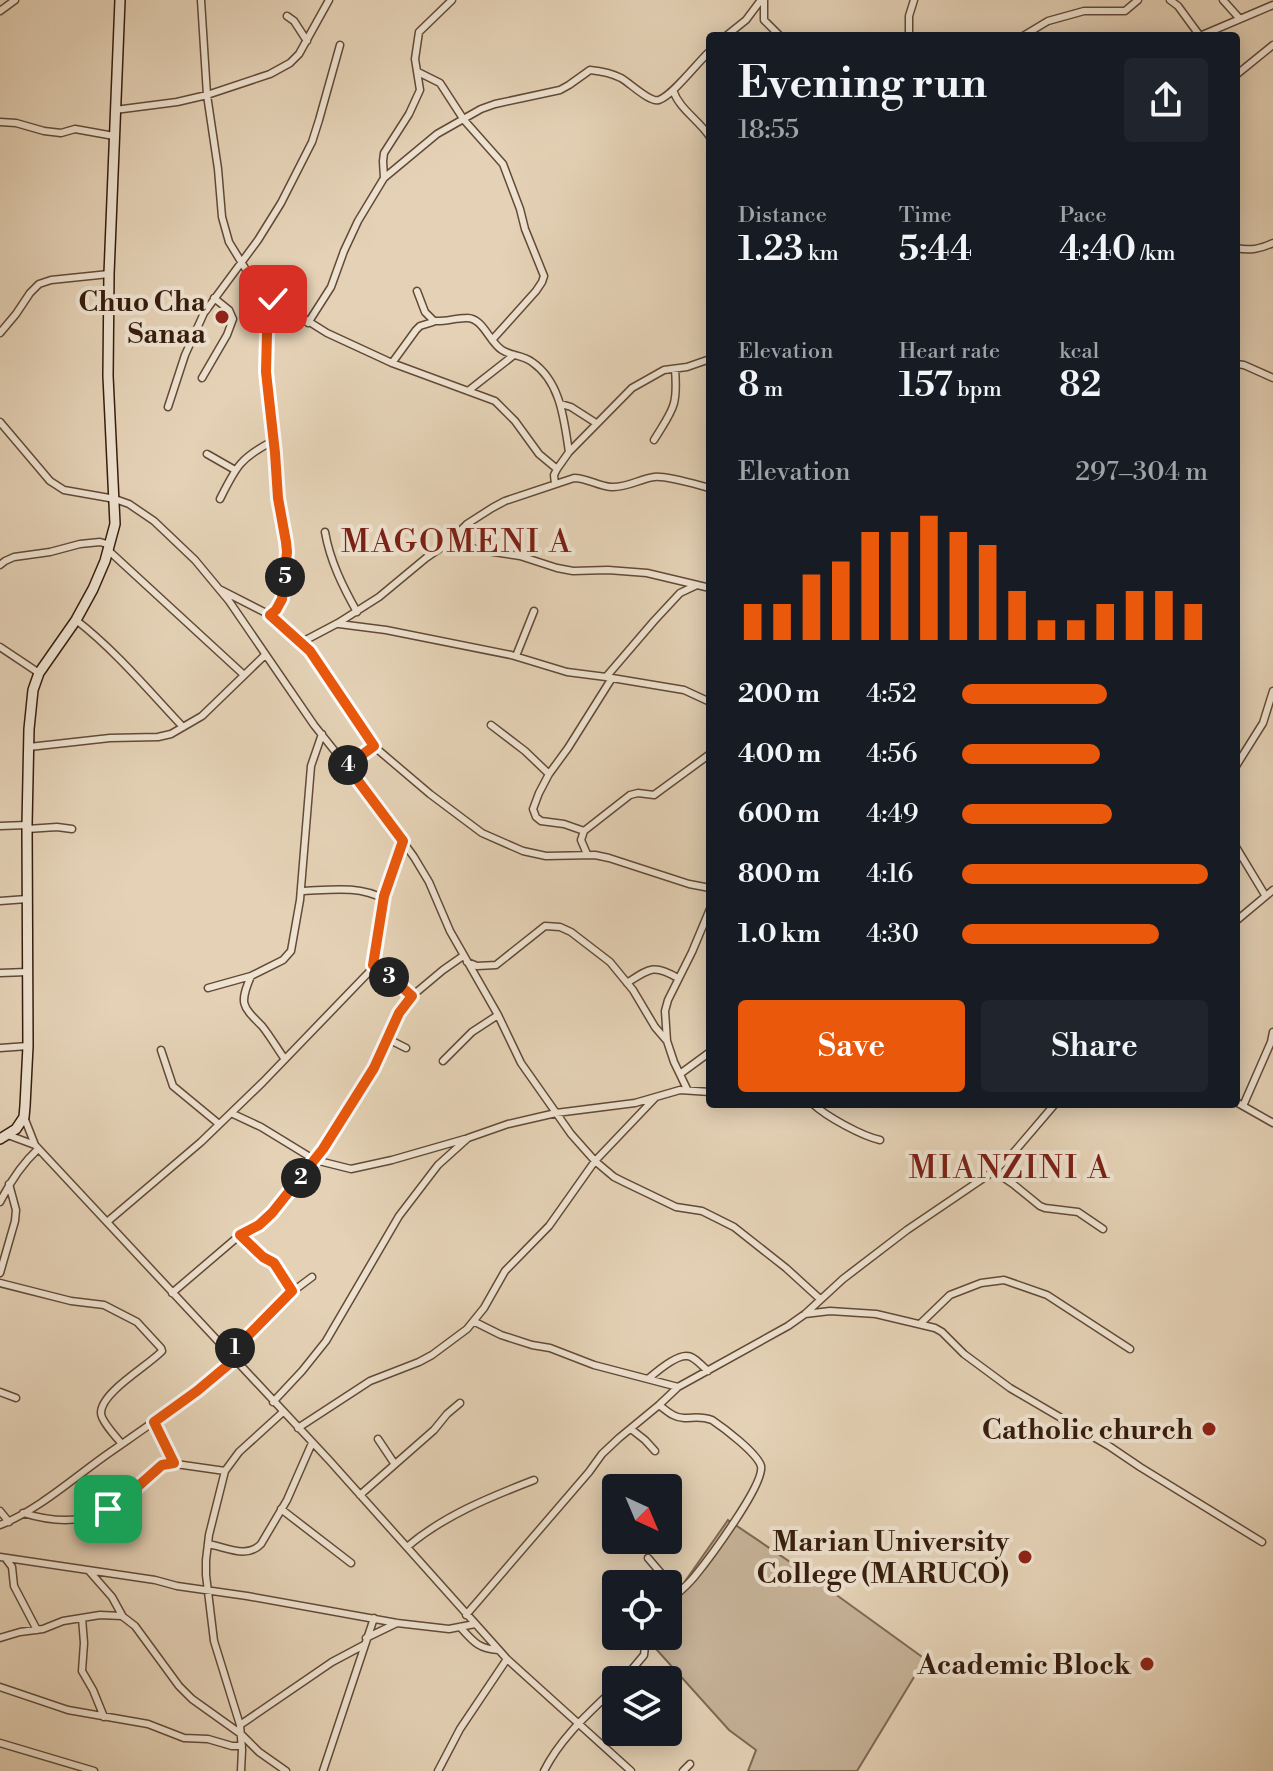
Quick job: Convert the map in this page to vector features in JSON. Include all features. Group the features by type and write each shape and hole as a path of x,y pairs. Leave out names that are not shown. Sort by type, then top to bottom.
{"main road":[{"path":"4,1137 16,1129 24,1117 28,1046 27,827 31,704 39,673 76,620 93,589 115,524 108,376 120,0"}],"street":[{"path":"0,11 15,0"},
{"path":"201,0 207,95 222,217 229,242 248,273 273,299 343,342 485,396 504,408 539,454 557,469"},
{"path":"115,110 207,95 286,66 307,41 329,0"},
{"path":"384,178 384,153 415,104 420,90 415,65 419,32 452,0"},
{"path":"763,0 764,20 776,32"},
{"path":"731,32 763,0"},
{"path":"909,32 909,16 914,0"},
{"path":"1030,32 1048,21 1084,11 1125,11 1138,0"},
{"path":"1170,0 1197,32"},
{"path":"1223,0 1240,19"},
{"path":"1209,32 1272,10"},
{"path":"287,16 307,41"},
{"path":"746,20 764,20"},
{"path":"168,407 191,339 214,298 242,263 281,203 312,142 340,45"},
{"path":"1240,72 1273,45"},
{"path":"308,323 331,287 358,221 384,178 437,134 495,104 560,90 590,70 620,78 652,101 661,99 706,55"},
{"path":"418,72 440,83 464,120 503,164 544,276 536,291 492,340"},
{"path":"673,90 682,107 706,132"},
{"path":"0,122 44,131 61,133 75,129 114,136"},
{"path":"1240,249 1263,248 1273,243"},
{"path":"0,333 39,284 109,274"},
{"path":"417,291 425,312 434,321"},
{"path":"202,378 233,319 229,310 214,298"},
{"path":"270,615 282,599 287,552 278,498 266,372 267,333 273,299"},
{"path":"392,363 420,326 434,321 474,319 502,350 532,362 550,381 561,404 569,452"},
{"path":"468,391 514,355"},
{"path":"555,484 554,475 569,452 639,383 664,370 706,360"},
{"path":"1240,364 1273,378"},
{"path":"654,440 675,405 675,369"},
{"path":"561,404 596,423"},
{"path":"0,422 50,481 64,490 129,504 154,521 195,560 219,589 422,869 450,931 498,1015 521,1063 595,1161 624,1182 676,1207 702,1211 734,1227 820,1299"},
{"path":"220,499 235,470 247,456 273,441"},
{"path":"207,454 235,470"},
{"path":"302,642 379,597 467,524 505,501 574,478 609,487 658,476 706,487"},
{"path":"325,532 341,582 357,612"},
{"path":"0,550 3,563 14,557 100,542 244,675"},
{"path":"449,542 520,556 573,571 647,573 706,587"},
{"path":"584,831 564,824 546,823 536,817 534,805 549,774 568,748 609,677 680,593 697,585"},
{"path":"219,589 270,615 302,642 374,746 482,833 523,851 609,858 706,887"},
{"path":"516,656 534,611"},
{"path":"76,620 132,672 183,727"},
{"path":"338,623 516,656 567,672 684,690 706,700"},
{"path":"0,647 39,673"},
{"path":"29,747 171,734 202,716 265,655"},
{"path":"1240,760 1263,723 1273,691"},
{"path":"491,725 549,774"},
{"path":"208,988 251,976 283,960 291,951 301,891 311,766 322,734"},
{"path":"347,766 374,746"},
{"path":"587,854 581,840 584,831 630,795 654,795 706,757"},
{"path":"0,826 72,829"},
{"path":"107,1222 186,1156 263,1082 371,970 384,899 403,841"},
{"path":"1240,854 1265,895"},
{"path":"1240,917 1273,890"},
{"path":"301,891 369,892 384,899"},
{"path":"0,901 27,899"},
{"path":"687,1089 667,1041 665,1011 706,918"},
{"path":"465,959 477,966 496,965 545,926 552,925 571,932 610,962 667,1041"},
{"path":"172,1293 240,1235 262,1222 283,1200 315,1160 374,1068 399,1013 412,996 443,970 465,959"},
{"path":"373,965 412,996"},
{"path":"627,983 657,968 678,978"},
{"path":"0,973 27,972"},
{"path":"251,976 243,999 246,1011 264,1029 284,1058"},
{"path":"443,1061 472,1032 498,1015"},
{"path":"1273,1032 1272,1045 1240,1104 1273,1123"},
{"path":"388,1039 406,1048"},
{"path":"0,1048 28,1046"},
{"path":"161,1050 173,1086 219,1124"},
{"path":"680,1074 706,1055"},
{"path":"231,1113 261,1127 315,1160 351,1169 556,1113 635,1103 687,1089 706,1091"},
{"path":"298,1428 370,1381 432,1355 475,1322 505,1271 549,1226 595,1161 655,1098"},
{"path":"818,1108 830,1117 880,1140"},
{"path":"466,1615 602,1454 678,1387 805,1314 907,1230 994,1171 1052,1108"},
{"path":"24,1117 37,1147 360,1495 498,1650 631,1771"},
{"path":"4,1137 37,1147"},
{"path":"273,1402 326,1341 399,1216 438,1165 468,1138"},
{"path":"0,1202 9,1184 37,1147"},
{"path":"994,1171 1040,1206 1078,1212 1103,1229"},
{"path":"0,1273 15,1221 16,1210 9,1184"},
{"path":"240,1235 274,1263 292,1291"},
{"path":"0,1525 53,1494 189,1397 292,1291 312,1277"},
{"path":"920,1324 950,1295 981,1283 1004,1280 1047,1295 1130,1349"},
{"path":"0,1283 71,1301 104,1305 137,1322 161,1348 158,1355 109,1395 102,1409 103,1419 122,1444"},
{"path":"805,1314 830,1311 876,1314 935,1328 1010,1388 1262,1542"},
{"path":"475,1322 519,1341 678,1387"},
{"path":"647,1379 683,1356 692,1358 708,1371"},
{"path":"0,1392 16,1398"},
{"path":"360,1495 460,1403"},
{"path":"659,1405 677,1417 712,1420 754,1456 761,1471 749,1498 719,1543 682,1589"},
{"path":"241,1771 240,1725 214,1641 206,1575 208,1544 225,1471 239,1452 283,1412"},
{"path":"154,1422 174,1463"},
{"path":"631,1429 655,1451"},
{"path":"378,1439 394,1463"},
{"path":"208,1544 245,1552 256,1549 281,1509 312,1443"},
{"path":"23,1513 83,1520 108,1509 162,1465 174,1463 225,1471"},
{"path":"407,1547 454,1515 534,1480"},
{"path":"281,1509 351,1563"},
{"path":"0,1511 9,1522"},
{"path":"3,1558 155,1580 397,1623 449,1629 475,1624"},
{"path":"3,1558 12,1567 14,1586 37,1630"},
{"path":"648,1558 658,1570"},
{"path":"13,1576 22,1562"},
{"path":"88,1570 112,1597 123,1617"},
{"path":"0,1638 63,1621 115,1614 123,1617 135,1626 192,1699 286,1771"},
{"path":"82,1618 82,1671 104,1717"},
{"path":"323,1771 374,1618"},
{"path":"240,1725 332,1662 397,1623"},
{"path":"460,1627 478,1646 498,1650"},
{"path":"438,1771 465,1720 507,1659"},
{"path":"0,1687 68,1710 148,1724 184,1738 208,1739 259,1752"},
{"path":"544,1771 554,1751 602,1701"},
{"path":"0,1743 94,1771"},
{"path":"683,1771 690,1764"}],"shaded area":[{"path":"728,1520 925,1659 857,1771 748,1771 756,1750 729,1730 682,1678 682,1666 671,1666 657,1650 682,1650 682,1587"}],"place":[{"name":"Chuo Cha Sanaa","path":"222,317"},
{"name":"Catholic church","path":"1209,1429"},
{"name":"Marian University College (MARUCO)","path":"1025,1557"},
{"name":"Academic Block","path":"1147,1664"}],"district":[{"name":"MAGOMENI A","path":"457,541"},
{"name":"MIANZINI A","path":"1010,1167"}],"route":[{"path":"108,1509 162,1465 174,1463 154,1422 234,1360 229,1355 292,1291 274,1263 240,1235 259,1225 272,1213 323,1149 374,1068 399,1013 412,996 373,965 384,896 403,841 347,766 374,746 310,651 270,615 282,599 287,552 278,498 266,372 267,333 273,299"}]}
